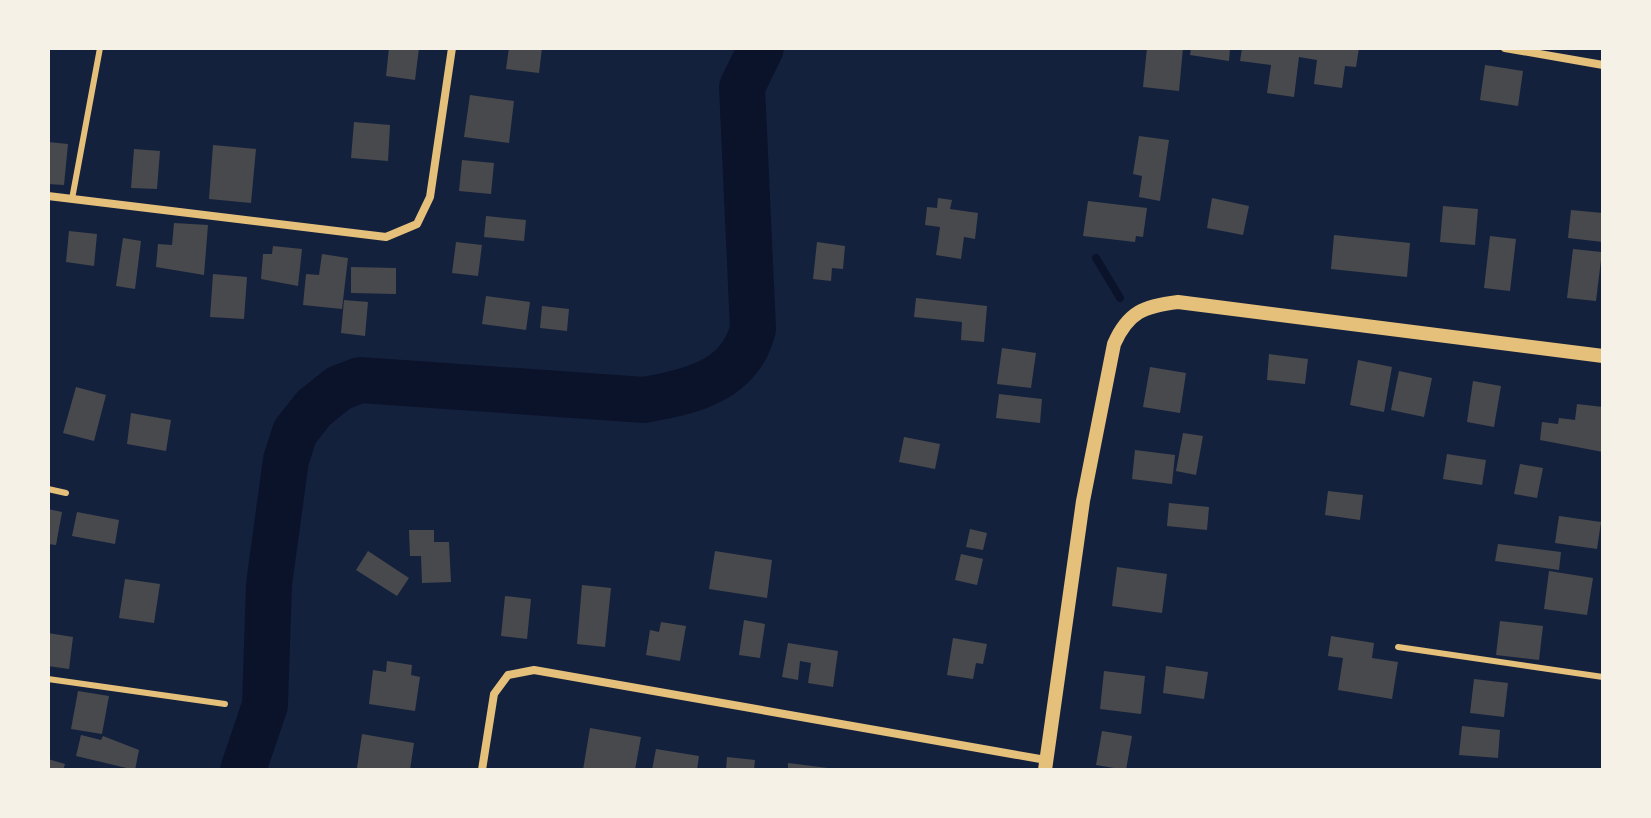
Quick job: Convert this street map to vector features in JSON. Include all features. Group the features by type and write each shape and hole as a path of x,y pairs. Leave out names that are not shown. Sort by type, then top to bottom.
{"street":[{"path":"48,196 386,237 417,224 430,197 452,48"},
{"path":"1505,48 1603,65"},
{"path":"482,770 494,694 508,675 534,670 1046,765 1083,501 1111,360 1123,323 1137,309 1178,302 1603,356"}],"lane":[{"path":"72,199 100,48"},
{"path":"48,489 66,493"},
{"path":"1398,647 1603,677"},
{"path":"48,679 225,704"}],"building":[{"path":"389,48 419,48 415,80 386,76"},
{"path":"509,48 542,48 539,73 506,69"},
{"path":"1147,48 1183,48 1179,91 1143,87"},
{"path":"1191,48 1230,48 1229,61 1190,55"},
{"path":"1242,48 1359,48 1356,67 1345,66 1342,88 1314,84 1317,60 1299,57 1294,97 1267,93 1271,65 1240,61"},
{"path":"1485,65 1523,71 1518,106 1480,100"},
{"path":"470,95 514,101 509,143 464,137"},
{"path":"354,122 390,125 388,161 351,158"},
{"path":"1139,136 1169,140 1160,201 1139,197 1142,176 1133,174"},
{"path":"48,142 68,144 64,185 48,184"},
{"path":"213,145 256,149 251,203 209,199"},
{"path":"134,149 160,151 157,189 131,188"},
{"path":"462,160 494,163 491,194 459,191"},
{"path":"938,198 952,200 950,209 978,213 975,239 964,237 961,259 936,255 940,227 925,225 927,207 937,208"},
{"path":"1212,198 1249,206 1243,235 1207,228"},
{"path":"1088,201 1147,208 1143,237 1136,236 1135,242 1083,236"},
{"path":"1443,206 1478,209 1475,245 1440,242"},
{"path":"1571,210 1603,213 1603,242 1568,238"},
{"path":"486,216 526,220 524,241 484,237"},
{"path":"174,223 208,225 204,275 156,267 158,244 172,245"},
{"path":"69,231 97,234 94,266 66,262"},
{"path":"1334,235 1410,243 1407,277 1331,269"},
{"path":"1490,236 1516,239 1510,291 1484,288"},
{"path":"123,238 141,241 135,289 116,286"},
{"path":"456,242 482,245 478,276 452,273"},
{"path":"817,242 845,246 843,269 832,268 831,281 813,279"},
{"path":"273,246 302,249 298,286 261,279 263,254 272,254"},
{"path":"1573,249 1602,252 1596,301 1567,298"},
{"path":"322,254 348,258 342,309 303,305 306,274 319,275"},
{"path":"351,267 396,268 396,294 351,293"},
{"path":"213,274 247,277 244,319 210,317"},
{"path":"486,296 530,302 526,330 482,324"},
{"path":"916,298 987,306 984,342 961,340 962,322 914,317"},
{"path":"344,300 368,302 365,336 341,333"},
{"path":"542,306 569,309 567,331 540,328"},
{"path":"1002,348 1036,353 1031,388 997,384"},
{"path":"1269,354 1308,359 1305,384 1267,380"},
{"path":"1358,360 1392,367 1384,412 1350,405"},
{"path":"1150,367 1186,373 1180,413 1143,407"},
{"path":"1399,371 1432,378 1424,417 1391,410"},
{"path":"1473,381 1501,386 1494,427 1467,422"},
{"path":"76,387 106,395 94,441 63,433"},
{"path":"999,394 1042,399 1040,423 996,418"},
{"path":"1577,404 1603,407 1603,452 1540,440 1542,422 1558,424 1559,418 1575,420"},
{"path":"131,413 171,420 166,451 127,444"},
{"path":"1183,433 1203,436 1196,475 1176,471"},
{"path":"904,437 940,444 935,469 899,462"},
{"path":"1135,450 1175,455 1172,484 1132,479"},
{"path":"1447,454 1486,460 1482,485 1443,479"},
{"path":"1520,464 1543,468 1537,498 1514,494"},
{"path":"1328,491 1363,495 1360,520 1325,515"},
{"path":"1169,503 1209,507 1207,530 1167,526"},
{"path":"48,509 62,512 56,545 48,544"},
{"path":"77,512 119,520 115,544 72,536"},
{"path":"1559,516 1601,522 1597,549 1555,543"},
{"path":"970,529 987,533 983,550 966,547"},
{"path":"409,530 434,530 434,542 449,542 451,582 422,583 421,556 410,556"},
{"path":"1498,544 1561,552 1559,570 1495,561"},
{"path":"368,551 409,578 397,596 356,570"},
{"path":"715,551 772,560 767,598 709,589"},
{"path":"961,554 983,559 977,585 955,580"},
{"path":"1117,567 1167,574 1162,613 1112,606"},
{"path":"1549,571 1593,578 1587,615 1544,609"},
{"path":"125,579 160,584 154,623 119,618"},
{"path":"582,585 611,588 605,647 577,644"},
{"path":"505,596 531,599 527,639 501,636"},
{"path":"744,620 765,624 760,658 739,655"},
{"path":"1500,621 1543,626 1539,660 1496,655"},
{"path":"661,622 686,626 680,661 646,655 650,630 659,632"},
{"path":"48,633 73,637 69,669 48,666"},
{"path":"1331,636 1374,643 1372,658 1398,662 1392,699 1338,690 1343,658 1328,656"},
{"path":"953,638 987,644 983,664 976,663 973,679 947,675"},
{"path":"788,643 838,651 833,687 808,683 811,663 800,661 798,680 782,677"},
{"path":"387,661 412,665 411,675 420,677 415,711 369,704 373,670 386,672"},
{"path":"1166,666 1208,672 1204,699 1163,693"},
{"path":"1104,671 1145,676 1141,714 1100,709"},
{"path":"1474,679 1508,683 1504,717 1470,713"},
{"path":"78,691 109,696 102,734 71,729"},
{"path":"1462,726 1500,730 1498,758 1459,755"},
{"path":"590,728 641,737 635,770 583,770"},
{"path":"1102,731 1132,736 1126,770 1096,765"},
{"path":"362,734 414,743 410,770 357,768"},
{"path":"81,735 101,740 103,736 139,750 135,770 76,756"},
{"path":"656,749 699,756 697,770 652,770"},
{"path":"727,757 755,760 754,770 726,770"},
{"path":"48,759 65,764 63,770 48,770"},
{"path":"788,763 828,768 788,770"}],"waterway":[{"path":"243,770 265,705 269,584 286,460 295,432 314,408 339,388 360,380 644,400 695,388 711,381 737,361 753,329 742,87 761,48"},
{"path":"1096,258 1120,298"}]}
